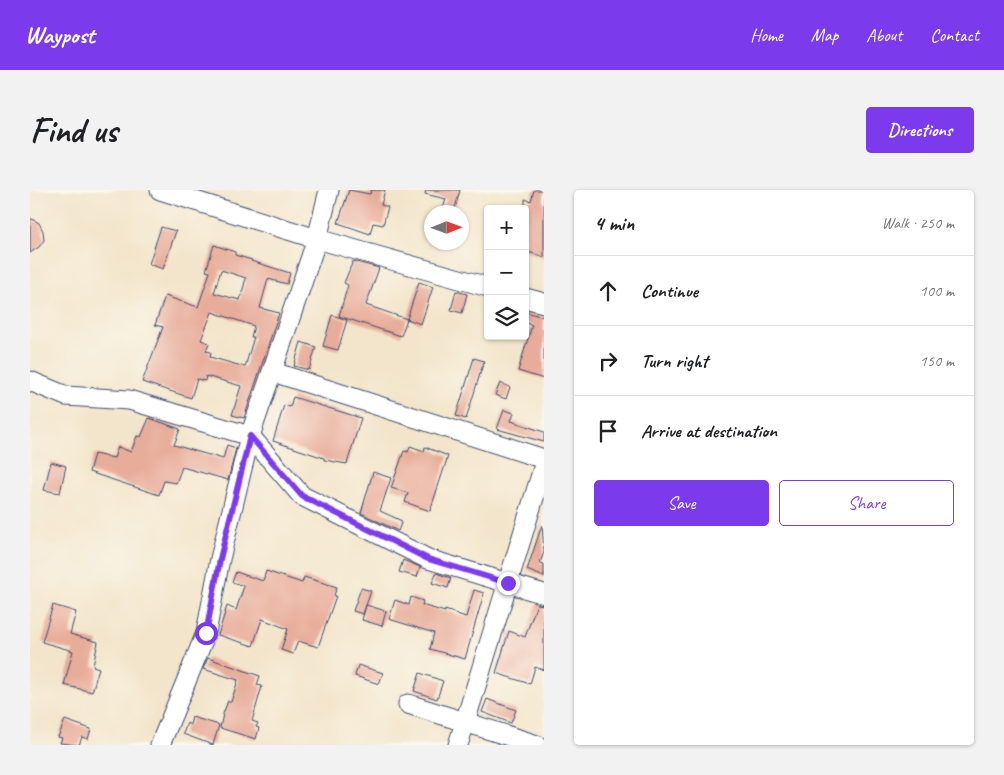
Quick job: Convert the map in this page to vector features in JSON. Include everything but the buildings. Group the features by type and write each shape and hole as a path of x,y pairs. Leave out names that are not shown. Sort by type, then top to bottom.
{"street":[{"path":"160,190 317,239 484,286"},
{"path":"160,745 206,633 220,559 250,436 317,239 329,190"},
{"path":"529,299 544,303"},
{"path":"273,372 544,459"},
{"path":"30,381 66,396 129,400 250,436 302,496 428,559 544,594"},
{"path":"458,745 544,465"},
{"path":"408,704 537,745"}],"route":[{"path":"206,633 220,559 250,436 302,496 428,559 508,583"}]}
